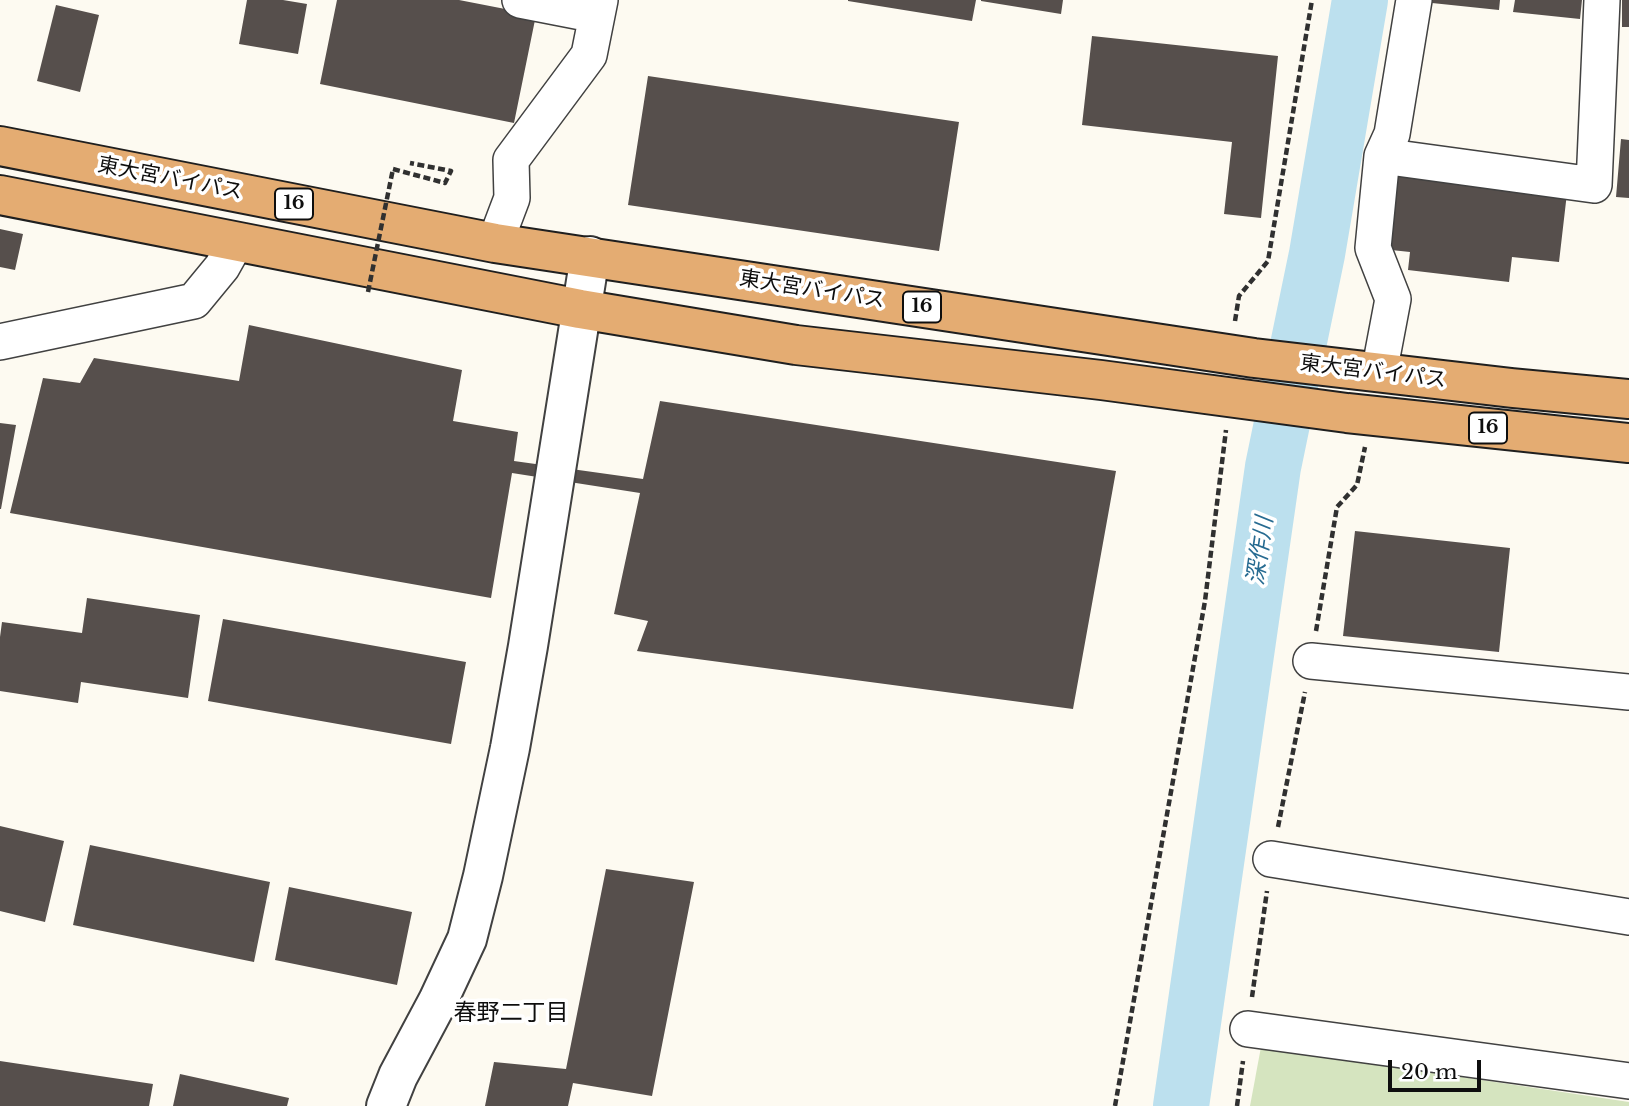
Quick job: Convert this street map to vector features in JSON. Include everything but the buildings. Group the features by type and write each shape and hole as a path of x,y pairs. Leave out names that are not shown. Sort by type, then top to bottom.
{"highway":[{"name":"東大宮バイパス","path":"0,146 495,243 1241,355 1366,372 1629,399"},
{"name":"東大宮バイパス","path":"0,195 580,309 796,345 1101,380 1347,413 1629,443"}],"street":[{"path":"495,243 512,198 511,160 589,55 598,8 520,0"},
{"path":"1366,372 1393,299 1373,248 1382,156 1392,134 1414,0"},
{"path":"1382,156 1594,185 1602,0"},
{"path":"0,342 194,301 222,267 236,242"},
{"path":"386,1106 398,1076 467,939 483,876 528,646 590,256"},
{"path":"1311,661 1629,692"},
{"path":"1271,859 1629,917"},
{"path":"1248,1029 1629,1081"}],"path":[{"path":"1241,355 1239,296 1268,261 1312,0"},
{"path":"368,292 393,169 445,183 451,171 410,163"},
{"path":"1115,1106 1238,400"},
{"path":"1237,1106 1271,859"}],"green space":[{"path":"1261,1047 1629,1102 1629,1106 1250,1106"}],"waterway":[{"name":"深作川","path":"1181,1106 1273,467 1317,254 1360,0"}],"district":[{"name":"春野二丁目","path":"511,1014"}]}
